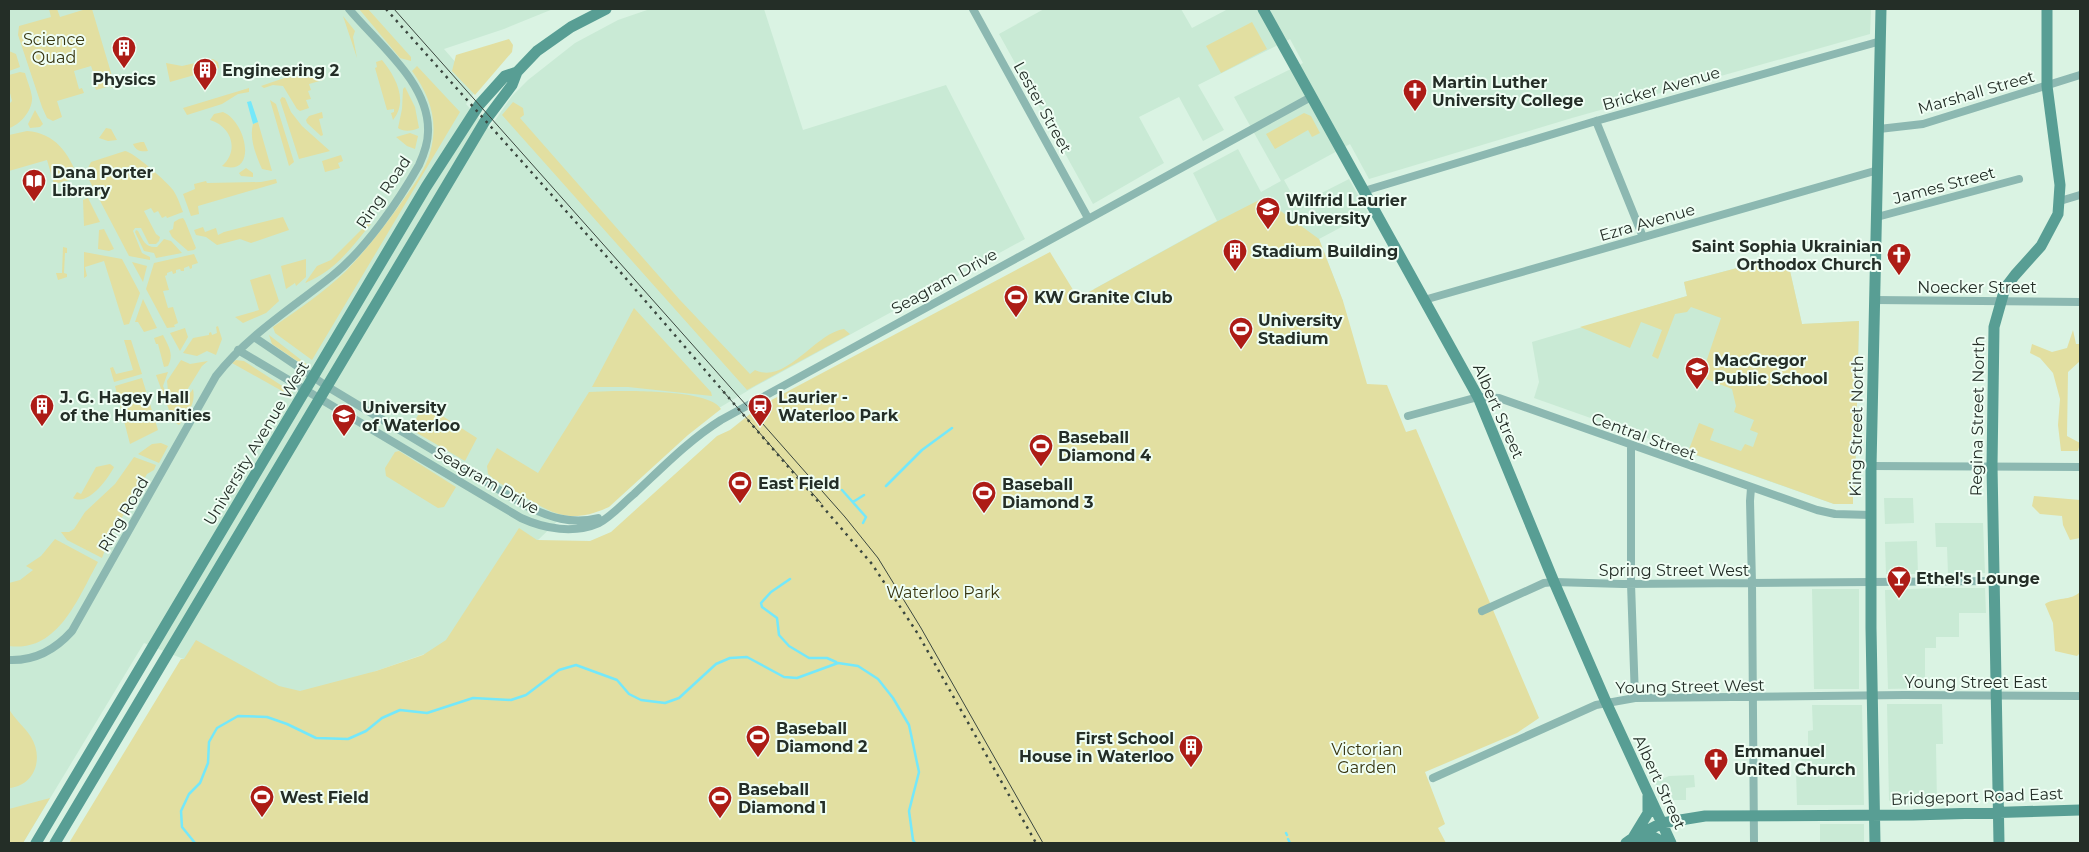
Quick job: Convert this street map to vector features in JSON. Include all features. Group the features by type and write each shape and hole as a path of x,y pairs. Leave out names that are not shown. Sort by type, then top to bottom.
{"main road":[{"name":"University Avenue West","path":"56,843 485,121 512,85 518,72 537,51 555,38 606,9"},
{"name":"Albert Street","path":"1262,9 1478,397 1554,582 1606,702 1671,843"},
{"name":"King Street North","path":"1875,843 1871,466 1881,9"},
{"name":"Regina Street North","path":"1999,843 1992,466 1994,327 2001,302 2010,281 2041,246 2058,214 2060,185 2047,86 2047,9"},
{"name":"University Avenue West","path":"36,843 306,392 426,187 476,110 505,76 518,72"},
{"path":"1630,840 1648,813 1648,794"},
{"name":"Bridgeport Road East","path":"1630,840 1662,823 1705,816 1999,814 2080,810"},
{"path":"1630,840 1653,837 1666,843"}],"street":[{"name":"Ring Road","path":"9,660 39,656 57,646 72,632 216,376 238,350 333,276 353,257 372,234 413,176 424,153 428,131 426,112 420,94 403,70 349,9"},
{"name":"Lester Street","path":"973,9 1088,218"},
{"name":"Bricker Avenue","path":"1364,191 1596,121 1881,41"},
{"name":"Marshall Street","path":"1878,129 1923,124 2080,75"},
{"name":"Seagram Drive","path":"306,392 532,523 556,529 573,529 600,522 695,438 721,420 1311,97"},
{"path":"1596,121 1643,238"},
{"name":"Ezra Avenue","path":"1424,300 1878,170"},
{"name":"James Street","path":"1876,217 2019,179"},
{"path":"2060,201 2080,195"},
{"name":"Noecker Street","path":"1874,300 2080,302"},
{"path":"254,337 314,378"},
{"path":"238,350 306,392"},
{"name":"Seagram Drive","path":"314,378 545,516 575,522 609,515"},
{"name":"Central Street","path":"1408,416 1478,397 1498,398 1817,510 1835,514 1871,515"},
{"path":"1631,446 1631,584 1635,698"},
{"path":"1871,466 2080,467"},
{"path":"1751,488 1754,843"},
{"name":"Spring Street West","path":"1482,611 1544,584 1554,582 1631,584 1994,581"},
{"name":"Young Street East","path":"1872,696 2080,696"},
{"name":"Young Street West","path":"1433,778 1606,702 1635,698 1872,696"}],"shaded area":[{"name":"University of Waterloo","path":"9,9 553,9 504,29 444,49 478,88 466,104 489,129 512,96 528,80 575,43 618,20 650,9 764,9 803,130 946,85 1025,239 754,387 694,423 566,513 538,540 459,642 296,699 144,643 23,843 9,843"},
{"name":"Wilfrid Laurier University","path":"1044,9 1181,9 1192,28 1228,9 1871,9 1870,34 1572,118 1369,179 1350,144 1284,180 1298,205 1349,179 1368,213 1319,239 1343,301 1094,289 1217,221 1193,173 1238,149 1261,192 1281,181 1234,97 1303,63 1290,39 1198,85 1224,130 1203,141 1179,97 1139,117 1164,163 1093,204 999,34"},
{"name":"MacGregor Public School","path":"1760,262 1762,271 1788,262 1802,324 1859,321 1853,504 1834,504 1534,398 1539,382 1532,342 1687,296 1684,282"},
{"path":"1884,498 1913,498 1914,523 1885,524"},
{"path":"1935,523 1983,523 1985,573 1948,574 1947,547 1936,547"},
{"path":"1917,541 1918,574 1886,574 1885,542"},
{"path":"1985,588 1986,613 1959,613 1959,637 1936,637 1936,648 1925,648 1925,688 1888,689 1885,590"},
{"path":"1812,589 1859,589 1859,689 1814,689"},
{"path":"1887,704 1942,704 1943,744 1936,744 1937,805 1892,804 1889,800"},
{"path":"1812,705 1862,705 1864,805 1797,805 1796,769 1802,769 1801,755 1808,754 1808,731 1813,730"},
{"path":"1694,775 1695,787 1686,788 1686,800 1670,800 1659,793 1655,782 1669,776"},
{"path":"1820,824 1864,824 1864,843 1820,843"}],"green space":[{"name":"Science Quad","path":"49,9 57,9 60,17 92,9 115,86 96,90 94,84 97,83 91,66 74,71 79,89 82,88 84,93 57,101 62,117 53,121 47,118 42,107 18,35 19,26 51,17"},
{"path":"359,9 368,9 411,57 411,61 400,58"},
{"path":"343,16 355,31 353,37 357,58"},
{"path":"1252,22 1267,49 1221,73 1206,46"},
{"path":"509,39 513,45 512,52 475,95 452,71 456,55"},
{"path":"9,51 16,54 20,67 9,71"},
{"path":"213,59 218,62 219,68 170,82 166,63 182,66"},
{"path":"382,60 395,81 400,96 398,112 393,120 391,113 394,112 394,109 387,110 375,68 377,67 376,62"},
{"path":"322,65 323,80 309,84 311,90 308,91 311,99 306,100 309,108 300,111 297,109 283,86 273,85 264,88 261,86"},
{"path":"417,66 460,112 312,360 275,333 273,327 320,293 346,271 385,225 423,170 430,153 434,130 428,99 412,71"},
{"path":"20,72 25,73 32,102 25,116 17,124 9,128 9,104 12,101 9,89 9,75"},
{"path":"405,87 415,107 419,128 411,130 398,128 402,109 403,89"},
{"path":"249,88 249,92 238,94 222,104 187,115 183,108"},
{"path":"282,97 285,98 291,112 302,126 330,151 299,159 280,100"},
{"path":"270,100 276,104 294,162 289,166"},
{"path":"513,102 523,108 524,115 520,118 680,300 750,374 755,370 767,373 789,365 822,339 833,333 844,329 850,334 747,390 502,115"},
{"path":"35,110 43,124 40,127 30,128 28,124"},
{"path":"223,112 238,126 243,136 245,147 241,164 233,167 222,166 228,160 231,153 231,139 223,127 210,120 214,114"},
{"path":"322,112 323,118 319,119 323,135 321,136 306,120 309,116"},
{"path":"1304,113 1311,116 1320,133 1312,137 1308,130 1275,149 1266,134"},
{"path":"258,122 272,171 262,169 257,158 252,129 253,124"},
{"path":"106,128 111,129 117,140 108,141 99,138"},
{"path":"27,131 46,136 60,146 70,160 78,178 54,184 47,160 9,171 9,135"},
{"path":"410,133 418,136 415,149 407,146 396,137"},
{"path":"144,142 148,151 139,150 133,144"},
{"path":"125,151 143,162 170,186 183,212 162,218 158,211 154,213 151,208 144,211 156,234 160,237 159,241 156,244 149,244 141,228 135,228 133,231 142,253 150,257 150,260 129,256 87,176 87,170 91,162"},
{"path":"341,155 343,161 338,163 340,168 325,172 322,161"},
{"path":"246,168 253,173 253,177 241,176 239,173"},
{"path":"276,179 277,183 198,206 199,214 191,216 183,194 195,189 194,184 206,181 207,183 261,182"},
{"path":"88,198 100,222 84,226 83,200"},
{"name":"Waterloo Park","path":"1263,198 1319,239 1343,301 1367,384 1387,385 1406,432 1416,429 1539,718 1517,733 1425,772 1445,824 1438,828 1446,843 69,843 181,659 184,659 196,640 279,686 300,691 376,671 423,655 446,640 519,528 537,540 590,541 611,532 717,436 730,430 760,406 1050,252 1078,298"},
{"path":"283,217 289,230 251,243 240,239 217,245 206,237 196,235 194,230 203,227 205,232 216,228 218,235"},
{"path":"183,218 185,221 196,248 194,250 188,251 172,237 169,231 173,229 174,222"},
{"path":"368,223 371,224 342,258 325,272 305,283 317,266 331,260"},
{"path":"104,229 114,249 109,251 98,249 99,230"},
{"path":"136,230 145,243 150,246 157,247 164,239 171,241 182,253 156,258 154,253 144,251 135,232"},
{"path":"63,247 67,248 64,273 67,274 67,277 58,280 56,273 62,273"},
{"path":"84,252 122,259 140,293 129,324 124,325 104,261 85,267 87,276 84,278"},
{"path":"194,254 198,263 192,265 192,268 190,269 189,266 184,268 184,271 176,270 176,273 173,274 172,271 165,276 169,290 163,291 168,308 173,307 178,323 174,325 175,327 167,328 146,289 154,263"},
{"path":"306,259 306,277 296,286 295,283 286,289 281,266"},
{"path":"132,262 147,266 143,282"},
{"name":"MacGregor Public School","path":"1760,262 1762,271 1788,262 1802,324 1859,321 1853,504 1834,504 1688,452 1699,423 1714,429 1710,440 1741,451 1745,444 1753,447 1758,433 1750,430 1754,420 1734,412 1736,406 1732,389 1701,377 1721,318 1691,307 1687,312 1675,314 1658,359 1652,356 1662,330 1641,322 1630,348 1580,327 1687,296 1684,282"},
{"path":"270,274 279,301 266,313 243,323 235,317 259,310 250,280"},
{"path":"143,299 157,328 144,332 138,322 135,322"},
{"path":"634,308 711,392 712,396 628,387 592,387"},
{"path":"218,326 222,339 216,355 207,351 197,356 183,353 193,338 209,335 211,332 212,335 217,333 216,327"},
{"path":"185,328 188,337 180,351 170,333"},
{"path":"2073,330 2076,344 2080,344 2080,361 2068,372 2067,436 2080,443 2078,451 2061,451 2058,425 2060,399 2053,373 2040,358 2030,353 2032,344 2052,352 2067,348"},
{"path":"163,335 171,354 168,366 164,367 158,344 156,344 154,338"},
{"path":"269,335 309,366 303,365 272,344"},
{"path":"124,340 131,340 142,374 114,382 110,368 113,367 116,374 133,370"},
{"path":"181,360 190,364 208,361 202,366 184,395 177,397 168,391 167,381"},
{"path":"236,360 244,361 293,393 291,396 232,363"},
{"path":"168,372 163,386 168,397 179,400 188,395 193,389 192,404 179,425 173,421 156,375"},
{"path":"142,378 158,430 130,444 115,386"},
{"path":"614,391 688,395 703,398 721,409 688,435 609,507 595,512 572,516 562,515 541,507 502,485 488,474 487,466 497,448 538,473 589,392"},
{"path":"421,410 433,410 477,438 465,461 410,429"},
{"path":"161,443 168,446 159,463 138,454 152,444"},
{"path":"399,451 456,487 444,507 438,508 386,476 385,468 395,452"},
{"path":"134,457 156,465 154,470 147,474 109,540 102,558 67,540 61,532 69,532 74,529 85,512 115,484"},
{"path":"110,464 114,467 113,469 96,491 85,499 73,498 77,492 81,494 96,467"},
{"path":"2034,496 2080,500 2080,538 2070,540 2063,525 2062,516 2040,514 2032,506"},
{"path":"55,539 98,562 74,606 53,632 41,641 26,646 9,646 9,583 20,580 33,570 26,566 41,556"},
{"path":"2080,592 2080,653 2077,656 2055,651 2053,623 2045,604 2054,600 2072,597"},
{"path":"9,709 31,737 35,745 37,762 31,777 18,786 9,788"},
{"path":"50,798 23,843 9,843 9,809"}],"water":[{"path":"251,101 258,122 253,124 247,102"}],"waterway":[{"path":"886,486 922,450 952,428"},
{"path":"842,490 866,517 863,523"},
{"path":"853,502 864,495"},
{"path":"790,579 771,592 761,603 762,607 777,618 779,635 789,646 809,658 827,658 836,662"},
{"path":"195,843 182,827 181,811 189,794 200,783 208,763 209,742 217,728 238,716 267,717 316,738 348,739 366,731 382,718 400,710 427,713 473,698 511,700 526,695 559,670 576,665 617,680 629,694 641,700 665,703 679,698 716,664 730,658 747,657 784,677 797,678 838,663 858,666 878,679 893,698 909,725 919,772 909,811 915,843"},
{"path":"1288,839 1290,843"}],"tram line":[{"path":"394,9 845,517 878,558 921,628 1043,843"},
{"path":"722,390 821,503"}],"railway":[{"path":"386,9 623,275 872,564 918,634 1036,843"}],"place":[{"name":"Physics","path":"124,69"},
{"name":"Engineering 2","path":"205,91"},
{"name":"Martin Luther University College","path":"1415,112"},
{"name":"Dana Porter Library","path":"34,202"},
{"name":"Wilfrid Laurier University","path":"1268,230"},
{"name":"Stadium Building","path":"1235,272"},
{"name":"Saint Sophia Ukrainian Orthodox Church","path":"1899,276"},
{"name":"KW Granite Club","path":"1016,318"},
{"name":"University Stadium","path":"1241,350"},
{"name":"MacGregor Public School","path":"1697,390"},
{"name":"J. G. Hagey Hall of the Humanities","path":"42,427"},
{"name":"Laurier - Waterloo Park","path":"760,427"},
{"name":"University of Waterloo","path":"344,437"},
{"name":"Baseball Diamond 4","path":"1041,467"},
{"name":"East Field","path":"740,504"},
{"name":"Baseball Diamond 3","path":"984,514"},
{"name":"Ethel's Lounge","path":"1899,599"},
{"name":"Baseball Diamond 2","path":"758,758"},
{"name":"First School House in Waterloo","path":"1191,768"},
{"name":"Emmanuel United Church","path":"1716,781"},
{"name":"West Field","path":"262,818"},
{"name":"Baseball Diamond 1","path":"720,819"}],"park label":[{"name":"Victorian Garden","path":"1367,758"}]}
